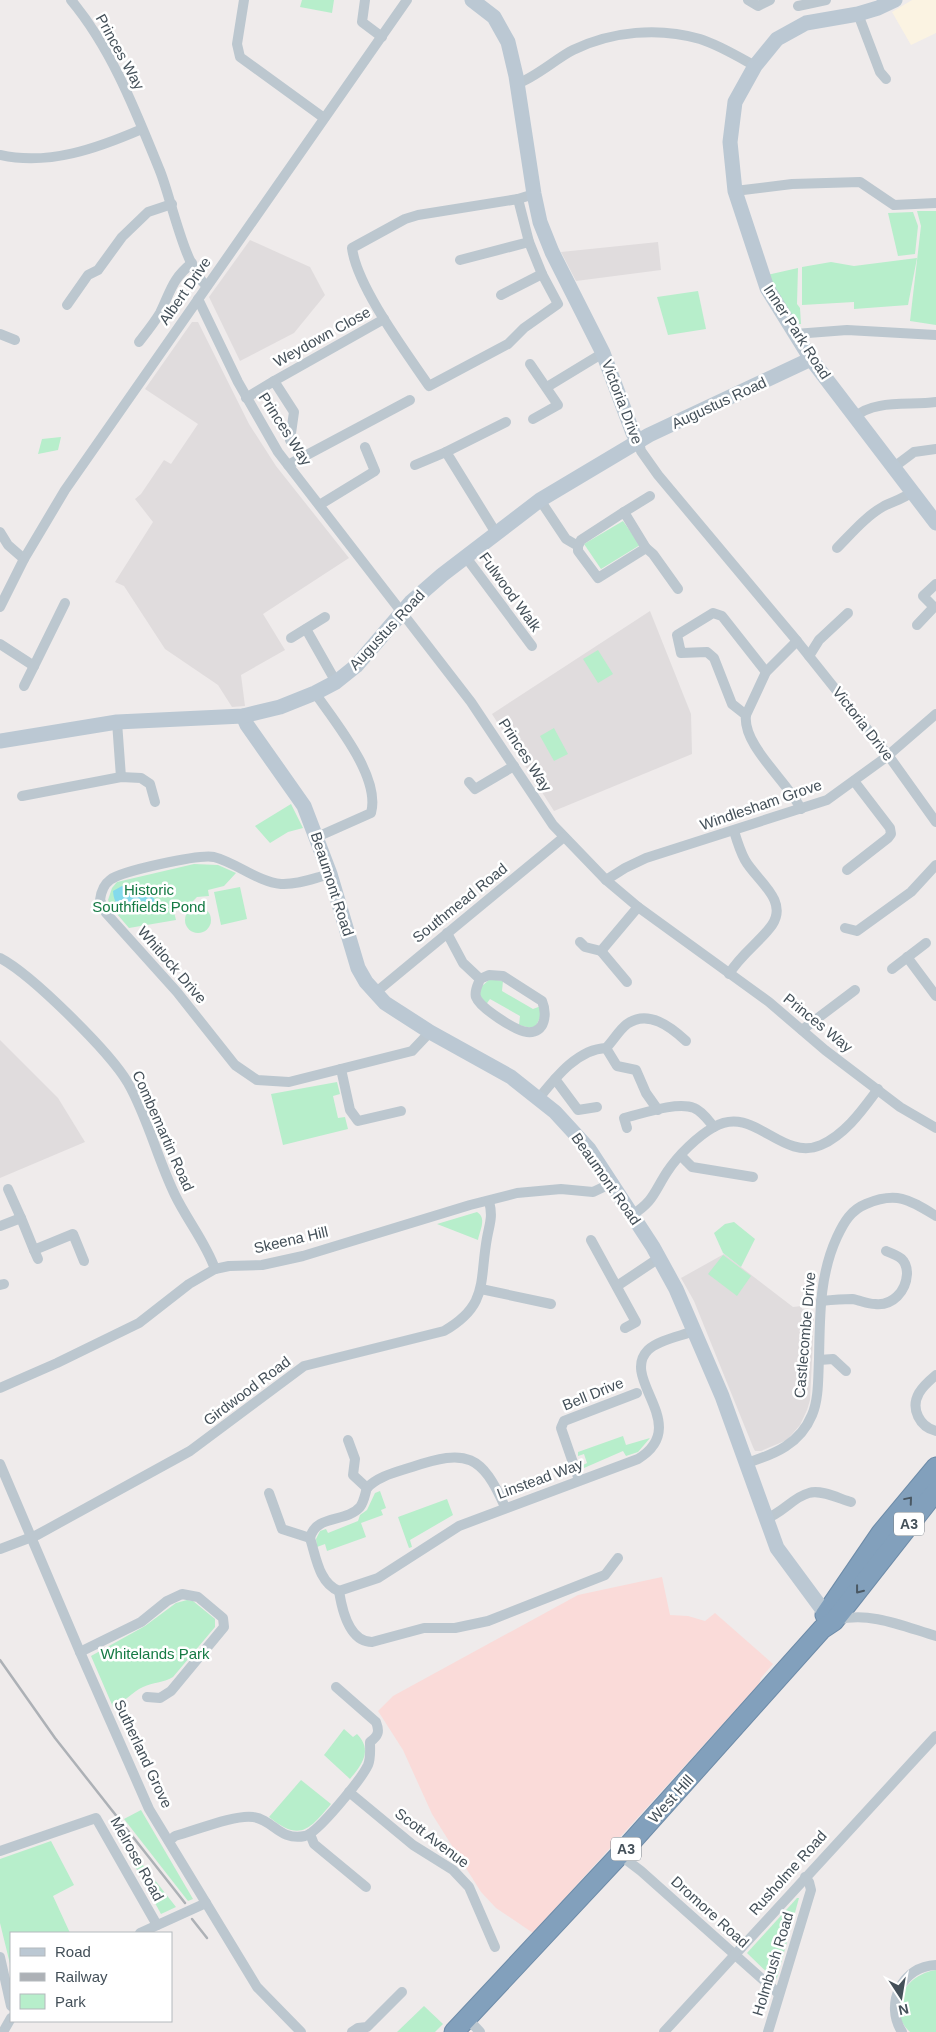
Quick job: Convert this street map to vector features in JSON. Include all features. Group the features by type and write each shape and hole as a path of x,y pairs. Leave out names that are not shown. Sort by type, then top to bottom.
{"highway":[{"name":"A3","path":"827,1621 840,1591 881,1533 936,1467"},
{"name":"A3","path":"827,1621 936,1490"},
{"name":"West Hill","path":"454,2032 620,1855 827,1621"}],"street":[{"name":"Princes Way","path":"70,0 103,46 142,129 172,204 192,263 207,286"},
{"path":"244,0 237,44 240,57 324,118"},
{"path":"365,0 362,22 382,37"},
{"name":"Albert Drive","path":"0,607 24,559 65,490 407,0"},
{"path":"748,0 758,6 770,0"},
{"path":"806,23 797,3 826,0"},
{"name":"Inner Park Road","path":"894,0 878,8 858,14 806,23 777,39 755,66 736,102 730,142 735,191 761,274 811,359 936,523"},
{"name":"Victoria Drive","path":"482,3 494,17 508,42 518,83 534,194 546,238 603,353 641,451 658,475 810,656 888,755 936,822"},
{"path":"858,14 880,72 886,79"},
{"path":"518,83 573,50 593,41 618,34 646,32 676,34 701,39 755,66"},
{"path":"0,155 34,159 61,156 94,147 142,129"},
{"path":"735,191 792,184 860,182 894,205 936,203"},
{"path":"534,194 518,199 418,215 405,219 352,248 354,260 384,319 429,386 508,344 524,328 558,304 580,305"},
{"path":"518,199 529,242 542,274 558,304"},
{"path":"66,305 88,275 98,270 122,237 148,212 172,204"},
{"path":"460,260 529,242"},
{"path":"139,342 160,313 168,292 181,272 192,263"},
{"path":"501,296 542,274"},
{"name":"Princes Way","path":"198,299 246,398 288,465 321,504 476,708 553,825 606,880 638,908 769,1002 825,1050 900,1107 936,1128"},
{"name":"Weydown Close","path":"246,398 384,319"},
{"path":"795,334 847,330 936,335"},
{"path":"0,334 15,340"},
{"path":"547,386 603,353"},
{"name":"Augustus Road","path":"0,741 117,722 243,716 280,707 315,693 336,682 374,647 403,611 465,556 540,500 639,442 811,359"},
{"path":"530,364 547,386 558,405 533,419"},
{"name":"Weydown Close","path":"274,381 294,412 290,440 302,457"},
{"path":"288,465 410,400"},
{"path":"855,417 862,410 877,406 916,406 936,402"},
{"path":"415,465 506,422"},
{"path":"321,504 375,471 365,447"},
{"path":"894,467 914,452 936,449"},
{"path":"446,452 496,533"},
{"path":"837,548 868,518 885,506 900,501 912,492"},
{"path":"646,548 598,578 578,551 581,540 650,496"},
{"path":"540,500 566,539 578,546"},
{"path":"624,512 646,548 654,554 678,589"},
{"path":"0,532 8,545 24,559"},
{"name":"Fulwood Walk","path":"465,556 532,646"},
{"path":"917,625 934,607 923,596 936,584"},
{"path":"24,686 65,603"},
{"path":"746,715 732,704 714,658 707,652 682,653 677,635 713,613 722,616 766,672"},
{"path":"810,656 819,640 848,613"},
{"path":"291,638 325,617"},
{"path":"306,629 336,682"},
{"path":"797,641 766,672 746,715 746,729 801,809"},
{"path":"0,644 34,666"},
{"path":"315,693 360,761 369,783 373,806 371,813 317,837"},
{"name":"Windlesham Grove","path":"606,880 646,858 828,800 888,755 936,714"},
{"name":"Beaumont Road","path":"243,716 301,801 317,837 330,874 358,968 375,993 385,1002 430,1032 511,1077 539,1098 569,1126 589,1149 612,1183 660,1258 676,1289 748,1463 765,1519 777,1548 810,1590 827,1621"},
{"path":"117,722 121,777"},
{"path":"470,782 475,789 514,766"},
{"path":"22,796 121,777 141,778 150,784 155,802"},
{"path":"847,870 891,834 890,828 854,781"},
{"path":"729,974 748,948 772,925 778,907 774,898 745,861 734,831"},
{"name":"Southmead Road","path":"375,993 564,837"},
{"name":"Whitlock Drive","path":"330,874 299,882 273,883 214,858 198,857 110,879 103,887 100,900 106,913 159,971 235,1064 246,1074 257,1080 278,1083 412,1051 430,1032"},
{"path":"845,928 857,931 911,892 936,865"},
{"path":"601,951 638,908"},
{"path":"447,933 463,963 480,979"},
{"path":"580,942 585,947 601,951 627,982"},
{"path":"892,969 926,943"},
{"path":"907,957 936,996"},
{"name":"Combemartin Road","path":"0,958 19,970 58,1006 122,1073 146,1122 175,1194 214,1269"},
{"path":"489,975 503,976 535,995 542,1001 545,1009 542,1025 534,1031 526,1032 484,1008 475,994 480,979 489,975"},
{"path":"802,1030 856,990"},
{"path":"539,1098 555,1079 583,1053 595,1048 606,1048 628,1024 650,1019 671,1026 686,1041"},
{"path":"606,1048 617,1066 636,1070 646,1093 658,1110"},
{"path":"341,1069 350,1110 358,1121 401,1111"},
{"path":"555,1079 578,1110 597,1107"},
{"path":"632,1215 650,1202 668,1170 681,1156 714,1127 739,1122 756,1125 777,1140 790,1146 814,1147 833,1138 850,1124 878,1089"},
{"path":"627,1128 624,1118 687,1106 696,1108 714,1127"},
{"path":"681,1156 692,1167 753,1177"},
{"name":"Skeena Hill","path":"0,1388 57,1364 139,1323 189,1284 214,1269 229,1266 262,1265 303,1256 517,1193 547,1189 594,1192 612,1183"},
{"path":"8,1189 36,1254 73,1234 84,1261"},
{"name":"Castlecombe Drive","path":"748,1463 784,1448 797,1438 807,1425 816,1402 821,1301 830,1253 842,1228 855,1210 878,1199 896,1197 910,1200 936,1216"},
{"name":"Girdwood Road","path":"0,1549 31,1537 190,1451 307,1364 444,1331 468,1314 481,1288 487,1238 492,1218 489,1201"},
{"path":"0,1226 20,1218"},
{"path":"591,1240 636,1322 625,1328"},
{"path":"821,1301 854,1299 875,1304 889,1302 898,1297 903,1291 906,1281 906,1265 898,1256 886,1251"},
{"path":"617,1286 660,1258"},
{"path":"481,1288 551,1304"},
{"name":"Linstead Way","path":"339,1591 378,1578 459,1526 505,1507 638,1459 653,1449 660,1431 658,1418 641,1371 642,1360 646,1353 655,1346 694,1331"},
{"path":"819,1360 833,1359 846,1371"},
{"path":"936,1375 919,1393 916,1407 918,1417 924,1426 936,1431"},
{"name":"Bell Drive","path":"579,1480 561,1428 564,1420 637,1393"},
{"path":"348,1440 355,1459 353,1476 367,1488"},
{"path":"505,1507 495,1484 484,1468 469,1459 459,1457 437,1458 379,1479 367,1488 360,1507 352,1513 316,1526 310,1538 323,1577 332,1588 339,1591 352,1631 358,1640 372,1642 424,1628 455,1628 488,1621 605,1575 618,1558"},
{"name":"Sutherland Grove","path":"0,1464 136,1782 257,1987 298,2031"},
{"path":"765,1519 783,1511 809,1493 816,1492 851,1502"},
{"path":"269,1493 282,1529 310,1538"},
{"path":"810,1590 827,1594 840,1591"},
{"path":"80,1652 141,1622 174,1597 191,1594 198,1597 223,1618 224,1627 170,1692 160,1698 147,1698"},
{"path":"827,1621 856,1616 874,1618 936,1636"},
{"path":"170,1841 175,1836 244,1817 261,1819 286,1835 310,1834 349,1792 368,1766 370,1742 377,1736 379,1729 376,1722 336,1688"},
{"name":"Rusholme Road","path":"664,2032 936,1736"},
{"name":"Scott Avenue","path":"349,1792 413,1845 453,1870 469,1887 495,1947"},
{"name":"Melrose Road","path":"0,1851 96,1818 157,1925"},
{"path":"310,1834 314,1844 366,1887"},
{"name":"Dromore Road","path":"620,1855 641,1871 779,1994"},
{"name":"Holmbush Road","path":"768,2032 810,1890 809,1882 805,1877"},
{"path":"142,1932 206,1902"},
{"path":"0,1957 10,2002"},
{"path":"902,2032 894,2007 901,1984 919,1969 936,1966"},
{"path":"352,2032 358,2028 367,2027 402,1992"},
{"path":"467,2018 480,2032"},
{"path":"3,2032 10,2020"}],"shaded area":[{"path":"912,0 936,0 936,33 911,45 892,12"},
{"path":"250,240 310,267 325,295 294,333 240,361 209,297"},
{"path":"658,242 661,270 576,281 561,252"},
{"path":"192,322 198,322 249,424 276,466 349,558 263,614 285,650 241,675 245,706 232,707 218,685 165,649 124,586 115,582 153,522 135,499 141,494 164,460 171,464 198,424 145,389"},
{"path":"650,611 691,714 692,754 554,811 492,714"},
{"path":"0,1040 58,1098 85,1142 0,1178"},
{"path":"724,1254 793,1307 802,1306 802,1309 810,1311 814,1320 810,1400 807,1410 800,1425 787,1440 761,1451 755,1451 753,1447 694,1301 681,1278"},
{"path":"662,1577 670,1615 688,1616 705,1621 715,1613 773,1664 761,1678 759,1684 533,1933 496,1908 481,1892 432,1814 403,1750 378,1711 393,1696 578,1595"}],"green space":[{"path":"302,0 334,0 332,13 300,7"},
{"path":"917,211 936,211 936,325 910,321 921,226"},
{"path":"913,212 918,226 915,254 898,256 888,213"},
{"path":"917,258 908,305 854,309 854,302 802,305 802,267 831,262 854,266"},
{"path":"798,268 797,304 800,308 801,324 795,324 767,275"},
{"path":"698,291 706,329 668,335 657,297"},
{"path":"61,437 58,450 38,454 42,439"},
{"path":"623,521 640,545 601,569 584,544"},
{"path":"598,650 613,674 598,683 583,659"},
{"path":"554,728 568,754 554,761 540,736"},
{"path":"291,804 303,828 288,832 270,843 255,826"},
{"name":"Historic Southfields Pond","path":"194,864 218,865 236,873 224,886 208,890 209,896 197,897 190,904 173,908 176,920 129,928 111,907 108,900 112,888 117,882"},
{"path":"240,887 247,919 221,925 214,892"},
{"path":"198,907 207,911 211,920 207,929 198,933 189,929 185,920 189,911"},
{"path":"490,979 503,981 502,991 533,1009 541,1006 543,1011 536,1026 531,1028 519,1025 520,1016 490,999 485,1006 479,993 482,986"},
{"path":"337,1082 340,1094 333,1096 338,1118 345,1117 348,1129 283,1145 271,1094"},
{"path":"477,1212 482,1218 478,1240 437,1224"},
{"path":"734,1222 755,1239 741,1267 723,1253 714,1233 725,1224"},
{"path":"723,1255 751,1276 737,1296 708,1274"},
{"path":"623,1436 626,1445 650,1438 638,1452 626,1456 623,1451 584,1468 583,1465 587,1463 584,1454 578,1456 578,1452"},
{"path":"380,1491 386,1508 381,1510 383,1515 361,1523 366,1537 327,1551 325,1544 317,1547 316,1539 320,1531 326,1529 328,1533 358,1521 360,1515 367,1510 375,1493"},
{"path":"447,1499 453,1515 410,1540 412,1547 409,1548 398,1517"},
{"name":"Whitelands Park","path":"187,1600 193,1601 215,1619 215,1627 173,1677 143,1687 113,1707 91,1656 145,1626 176,1603"},
{"path":"344,1729 353,1737 357,1734 362,1740 365,1752 362,1763 350,1779 324,1755"},
{"path":"301,1780 331,1804 310,1826 296,1831 280,1825 269,1817"},
{"path":"141,1810 193,1899 188,1901 124,1819"},
{"path":"119,1837 121,1837 176,1907 161,1914"},
{"path":"51,1841 74,1885 53,1896 70,1932 10,1932 10,1964 0,1923 0,1859"},
{"path":"799,1898 775,1980 747,1953"},
{"path":"936,1970 936,2032 910,2032 902,2023 899,2013 899,2003 902,1994 916,1978"},
{"path":"424,2006 443,2024 435,2032 397,2032"}],"water":[{"path":"163,884 154,893 153,897 159,908 151,909 144,901 120,905 114,899 113,891 122,886 141,896 149,897 152,892"}],"railway":[{"path":"0,1660 55,1738 185,1903"},
{"path":"192,1919 207,1938"}]}
